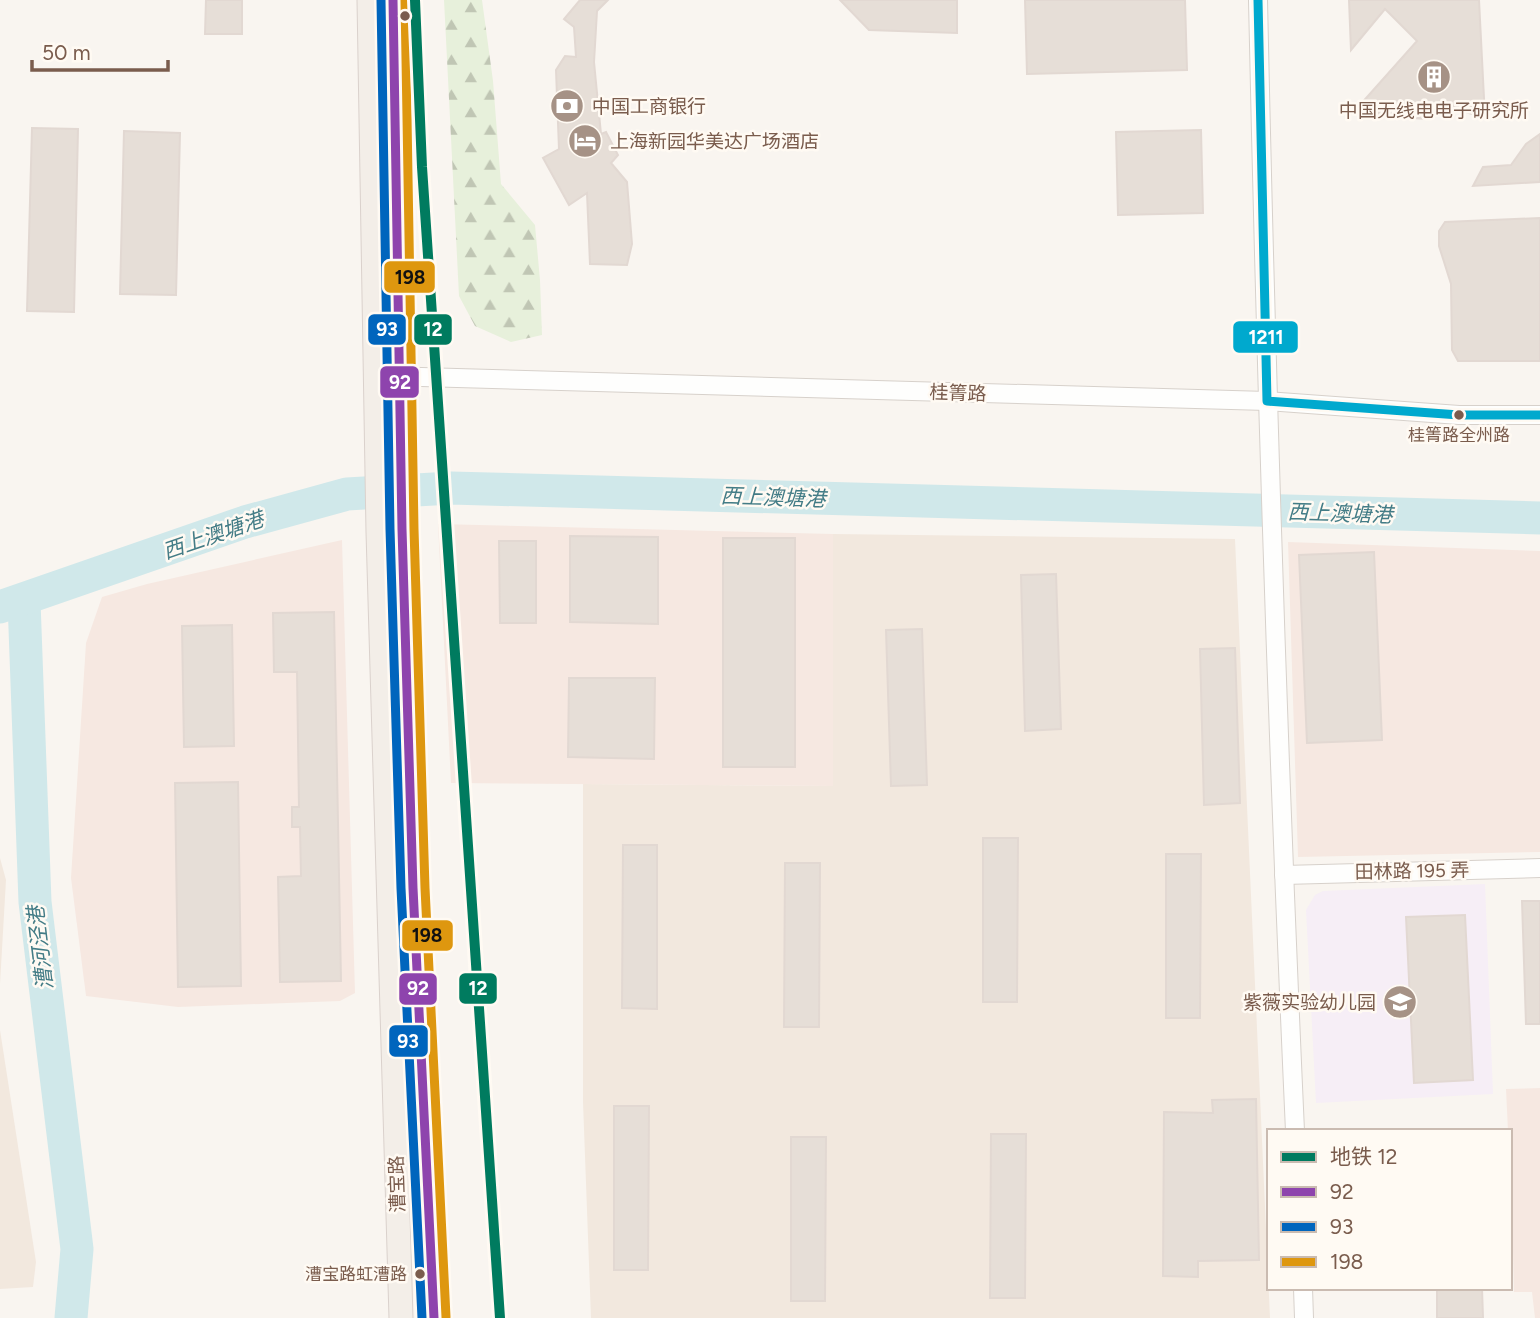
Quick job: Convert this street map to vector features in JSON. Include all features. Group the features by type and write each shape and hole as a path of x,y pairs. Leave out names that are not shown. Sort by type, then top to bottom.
{"main road":[{"name":"漕宝路","path":"369,0 387,376 400,462 413,888 434,1318"},
{"name":"漕宝路","path":"393,0 387,376 377,467 401,1318"}],"street":[{"path":"1258,0 1269,473 1295,1129"},
{"name":"桂箐路","path":"387,376 1267,401 1459,415 1540,415"},
{"name":"田林路 195 弄","path":"1284,874 1540,868"},
{"path":"1303,1290 1304,1318"}],"shaded area":[{"path":"438,524 833,534 833,786 451,783"},
{"path":"833,534 1235,539 1270,1318 591,1318 583,1102 583,784 832,786"},
{"path":"342,540 355,993 340,1001 178,1007 86,996 71,878 86,643 102,597 147,584"},
{"path":"1288,542 1540,551 1540,852 1298,857"},
{"path":"0,858 6,880 0,984"},
{"name":"紫薇实验幼儿园","path":"1485,884 1493,1094 1316,1103 1306,910 1315,895 1323,891"},
{"path":"0,1030 36,1262 33,1287 0,1289"},
{"path":"1540,1088 1540,1318 1535,1318 1532,1292 1514,1292 1512,1129 1508,1129 1506,1089"}],"green space":[{"path":"444,0 482,0 493,81 501,184 535,225 542,335 511,342 475,326 459,296"}],"building":[{"path":"206,0 242,0 242,34 205,34"},
{"name":"上海新园华美达广场酒店","path":"580,0 608,0 597,11 594,62 601,134 606,132 618,155 611,163 627,182 632,244 627,265 590,264 587,193 569,205 543,158 559,149 556,70 565,56 576,57 574,27 564,19"},
{"path":"840,0 957,0 957,33 869,30"},
{"path":"1025,0 1185,0 1187,70 1027,74"},
{"name":"中国无线电电子研究所","path":"1349,0 1479,0 1485,118 1442,105 1427,119 1352,114 1417,41 1385,9 1351,50"},
{"path":"32,128 78,129 74,312 27,311"},
{"path":"1201,130 1203,213 1118,215 1116,132"},
{"path":"124,131 180,133 176,295 120,294"},
{"path":"1540,134 1540,182 1473,186 1483,167 1511,165 1526,144"},
{"path":"1540,218 1540,361 1458,361 1452,350 1451,284 1439,246 1439,231 1445,222"},
{"path":"570,536 658,537 658,624 570,622"},
{"path":"723,538 795,538 795,767 723,767"},
{"path":"499,541 536,541 536,623 500,623"},
{"path":"1374,552 1382,740 1307,743 1299,555"},
{"path":"1056,574 1061,729 1025,731 1021,575"},
{"path":"334,612 341,981 280,982 278,877 301,876 300,827 292,827 292,807 299,807 297,672 274,672 273,613"},
{"path":"232,625 234,746 184,747 182,626"},
{"path":"922,629 927,785 891,786 886,630"},
{"path":"1235,648 1240,803 1204,805 1200,649"},
{"path":"569,678 655,678 654,759 568,757"},
{"path":"238,782 241,986 178,987 175,783"},
{"path":"983,838 1018,838 1017,1002 983,1002"},
{"path":"623,845 657,845 657,1009 622,1008"},
{"path":"1166,854 1201,854 1200,1018 1166,1018"},
{"path":"785,863 820,863 819,1027 784,1027"},
{"path":"1522,901 1540,901 1540,1024 1526,1024"},
{"path":"1465,915 1473,1080 1414,1083 1406,917"},
{"path":"1256,1099 1259,1260 1198,1261 1198,1277 1163,1276 1164,1112 1213,1113 1212,1100"},
{"path":"614,1106 649,1106 648,1270 614,1270"},
{"path":"991,1134 1026,1134 1025,1298 990,1298"},
{"path":"791,1137 826,1137 825,1301 791,1301"},
{"path":"1437,1290 1482,1290 1483,1318 1437,1318"}],"waterway":[{"name":"西上澳塘港","path":"0,607 245,522 347,494 451,488 1540,518"},
{"name":"漕河泾港","path":"24,601 35,902 77,1249 71,1318"}],"metro line":[{"name":"12","path":"415,0 422,167 500,1318"}],"transit line":[{"name":"93","path":"381,0 390,529 401,888 422,1318"},
{"name":"92","path":"393,0 402,529 413,888 434,1318"},
{"name":"198","path":"405,0 414,529 425,888 446,1317"},
{"name":"1211","path":"1258,0 1267,401 1459,415 1540,415"}],"place":[{"name":"中国无线电电子研究所","path":"1434,77"},
{"name":"中国工商银行","path":"567,106"},
{"name":"上海新园华美达广场酒店","path":"585,141"},
{"name":"桂箐路全州路","path":"1459,415"},
{"name":"紫薇实验幼儿园","path":"1400,1002"},
{"name":"漕宝路虹漕路","path":"420,1274"}]}
